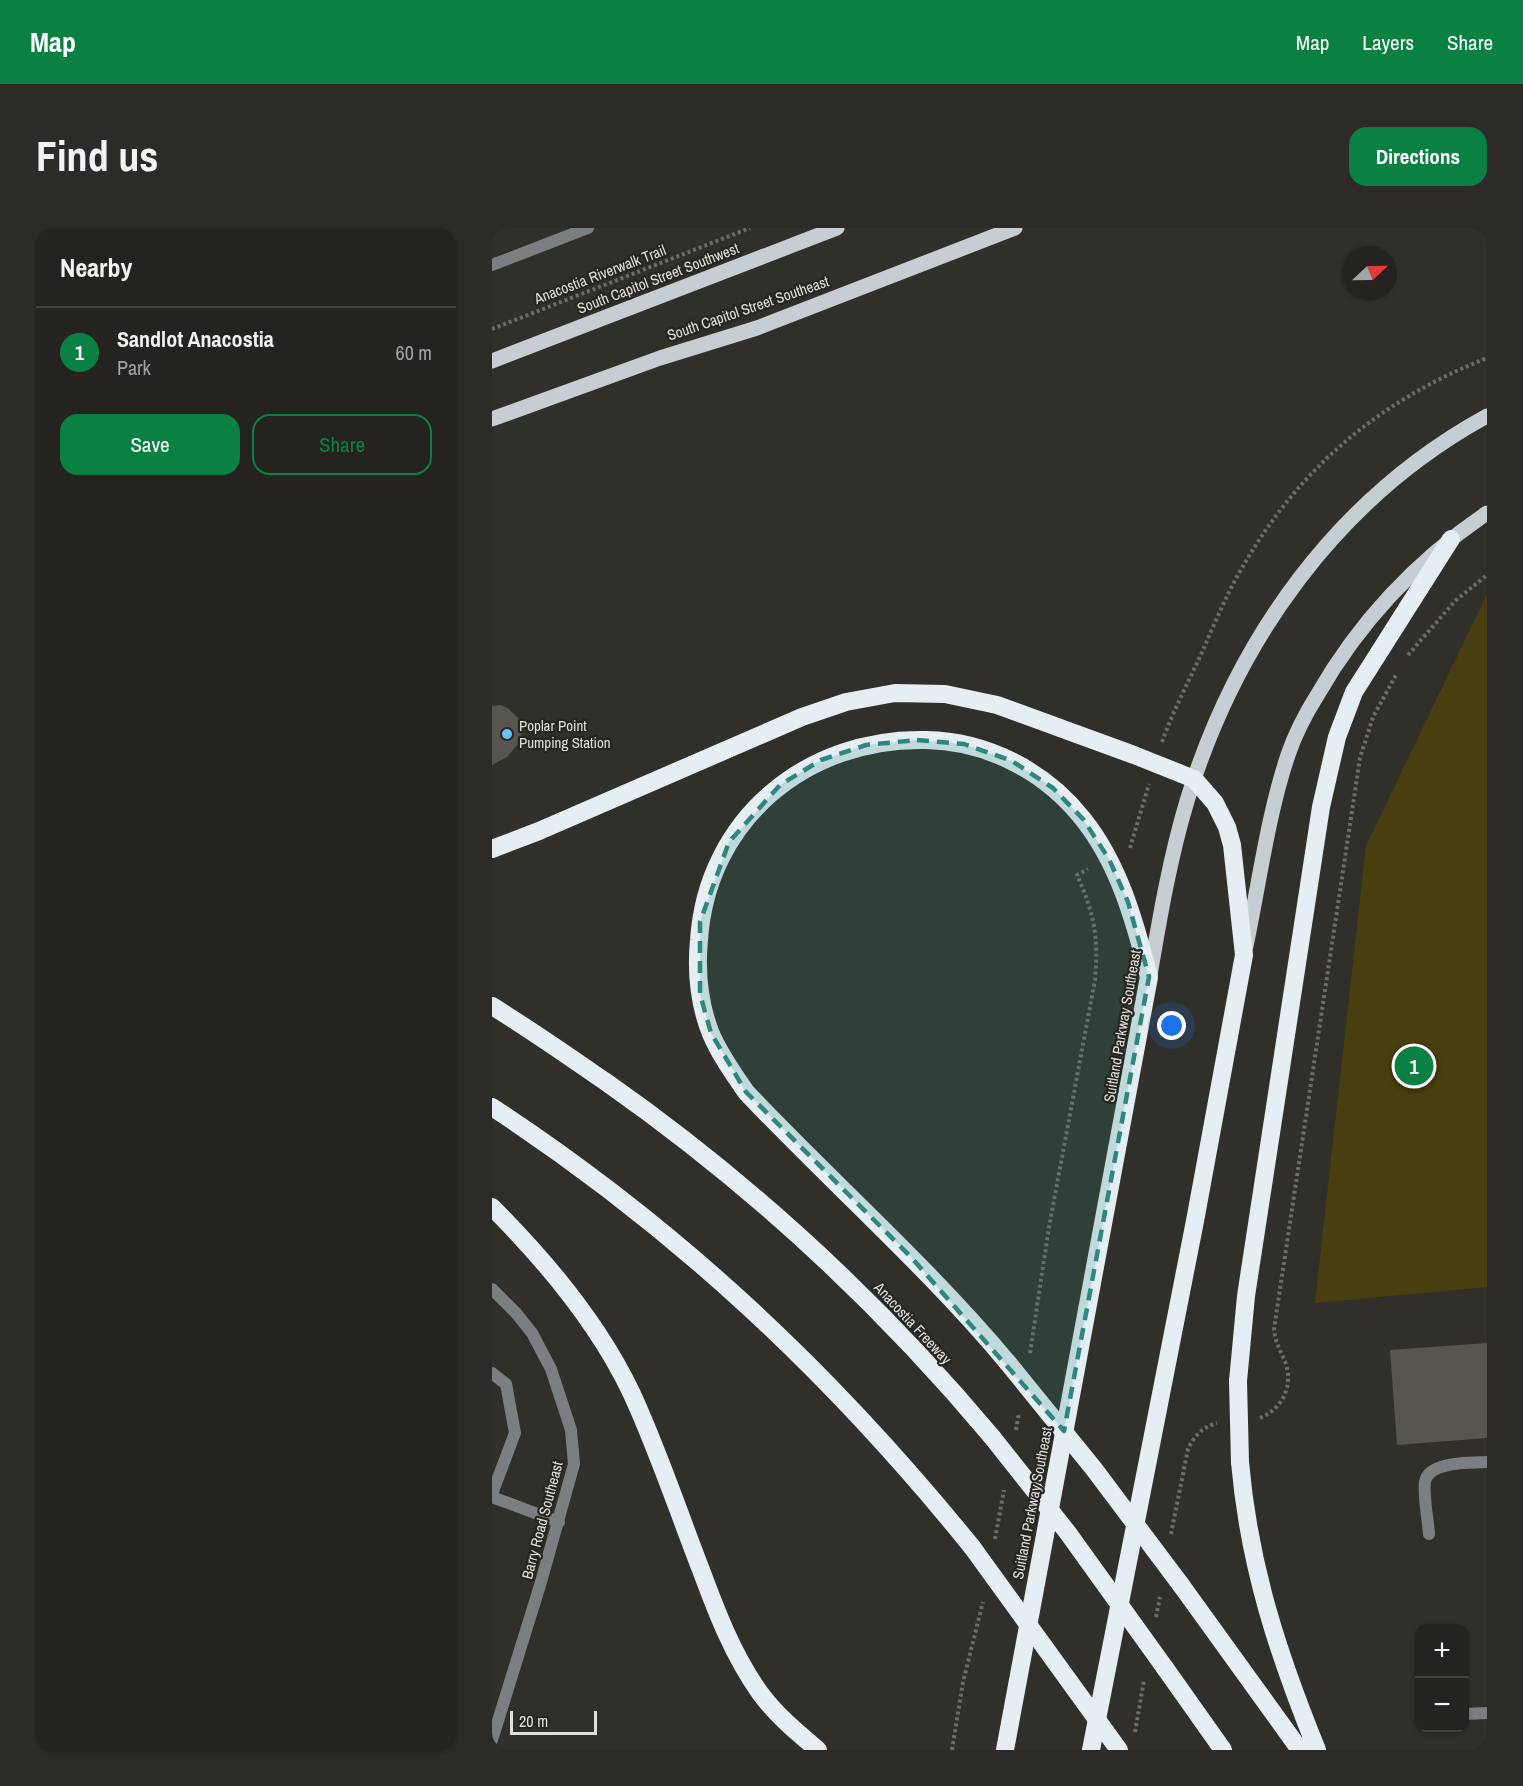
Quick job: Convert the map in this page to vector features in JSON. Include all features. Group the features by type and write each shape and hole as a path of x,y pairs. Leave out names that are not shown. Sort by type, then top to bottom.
{"highway":[{"path":"1317,1750 1285,1670 1269,1620 1251,1548 1240,1462 1241,1338 1321,807 1337,737 1354,692 1451,539"},
{"path":"492,849 539,831 802,717 846,702 895,693 945,694 997,705 1194,779 1215,803 1227,827 1232,845 1244,955 1197,1210 1091,1750"},
{"path":"1149,977 1128,902 1109,859 1083,819 1069,803 1034,774 990,751 940,740 891,741 866,745 821,760 780,785 745,819 729,842 710,884 700,922 698,982 711,1034 731,1071 765,1111 953,1300 1008,1363 1087,1460 1300,1750"},
{"name":"Suitland Parkway Southeast","path":"1005,1750 1149,977"},
{"name":"Anacostia Freeway","path":"492,1006 553,1045 640,1106 724,1170 844,1276 958,1397 992,1437 1068,1533 1223,1750"},
{"path":"492,1107 639,1211 719,1278 796,1350 868,1424 972,1547 1119,1750"},
{"path":"492,1207 556,1277 603,1342 640,1413 718,1615 737,1657 762,1695 793,1728 819,1749"}],"main road":[{"name":"South Capitol Street Southwest","path":"492,361 837,228"},
{"name":"South Capitol Street Southeast","path":"492,419 660,358 757,328 1015,228"},
{"name":"Suitland Parkway Southeast","path":"1149,977 1169,873 1194,779 1216,722 1246,660 1290,588 1337,533 1390,484 1447,441 1487,416"},
{"path":"1244,955 1279,784 1288,753 1299,728 1326,679 1372,616 1405,580 1451,539 1487,513"}],"street":[{"path":"492,265 588,228"},
{"name":"Barry Road Southeast","path":"492,1289 532,1333 551,1369 571,1430 574,1464 559,1522 492,1740"},
{"path":"492,1373 506,1384 515,1433 492,1495 559,1522"},
{"path":"1429,1534 1425,1481 1431,1471 1447,1464 1487,1462"},
{"path":"1469,1714 1487,1713"}],"path":[{"name":"Anacostia Riverwalk Trail","path":"492,328 750,228"},
{"path":"1164,738 1230,592 1264,535 1303,483 1345,440 1393,405 1438,379 1487,358"},
{"path":"1127,849 1131,848 1149,783"},
{"path":"1028,1362 1049,1227 1095,980 1096,933 1092,913 1077,875 1090,868"},
{"path":"1016,1431 1020,1408"},
{"path":"994,1545 1005,1488"},
{"path":"952,1750 963,1682 983,1602"}],"highlighted area":[{"path":"917,740 964,744 1012,761 1053,788 1083,819 1109,859 1128,902 1149,977 1064,1431 911,1257 746,1092 711,1033 700,994 700,922 729,842 780,785 821,760 866,745"}],"shaded area":[{"path":"1487,594 1487,1287 1315,1303 1366,846"}],"building":[{"name":"Poplar Point Pumping Station","path":"501,705 509,709 521,721 522,739 507,757 492,765 492,706"},
{"path":"1487,1343 1487,1438 1397,1445 1390,1350"}],"place":[{"name":"Poplar Point Pumping Station","path":"507,734"},
{"name":"Sandlot Anacostia","path":"1414,1066"}]}
